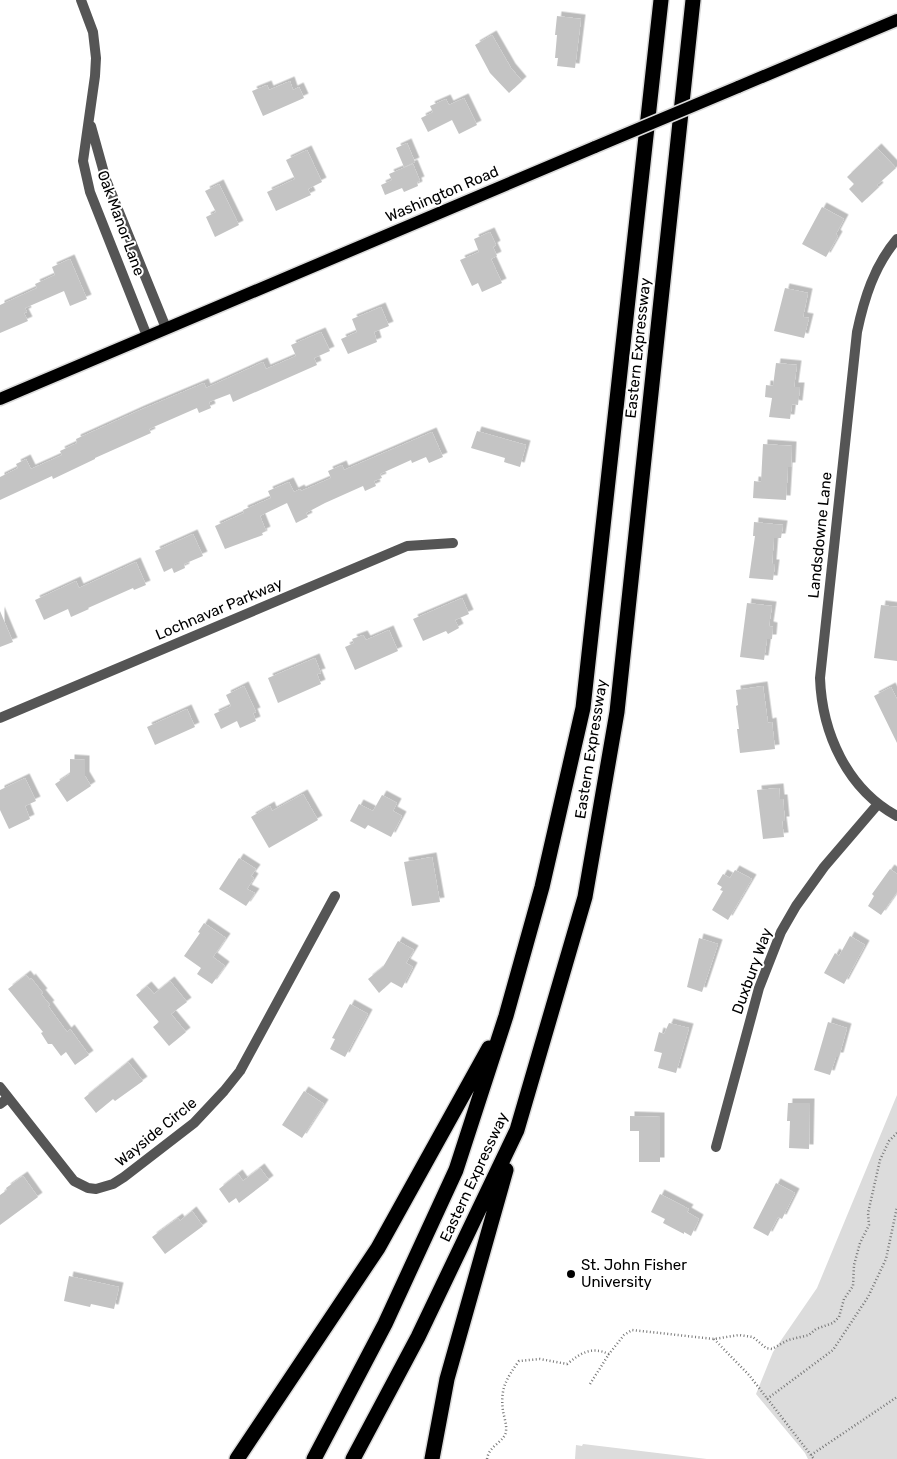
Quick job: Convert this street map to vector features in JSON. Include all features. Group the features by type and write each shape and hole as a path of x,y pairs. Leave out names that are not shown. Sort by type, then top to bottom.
{"highway":[{"name":"Eastern Expressway","path":"314,1459 385,1324 456,1170 506,1016 542,887 583,708 661,0"},
{"name":"Eastern Expressway","path":"353,1459 418,1337 518,1130 585,897 617,712 693,0"},
{"path":"237,1459 378,1248 506,1016"},
{"path":"432,1459 447,1379 518,1130"}],"main road":[{"name":"Washington Road","path":"0,399 897,20"}],"street":[{"name":"Oak Manor Lane","path":"81,0 93,32 96,58 83,161 90,192 147,336"},
{"name":"Oak Manor Lane","path":"89,118 106,180 166,328"},
{"name":"Landsdowne Lane","path":"897,239 882,260 872,280 863,304 857,332 820,678 826,722 837,752 854,780 878,804 897,816"},
{"name":"Lochnavar Parkway","path":"0,718 407,546 453,543"},
{"name":"Duxbury Way","path":"716,1146 759,988 781,932 796,906 824,867 878,804"},
{"name":"Wayside Circle","path":"4,1101 74,1180 88,1188 96,1189 113,1184 194,1123 235,1078 251,1052 334,896"},
{"path":"0,1087 4,1101"}],"path":[{"path":"590,1384 609,1354 624,1335 632,1330 714,1339 739,1335 753,1337 766,1348 772,1350 788,1340 809,1335 816,1329 832,1323 839,1317 844,1299 853,1286 854,1264 860,1243 869,1225 868,1213 880,1160 889,1140 897,1133"},
{"path":"767,1399 833,1350 868,1297 886,1259 897,1207"},
{"path":"714,1339 749,1375 814,1459"},
{"path":"487,1459 490,1449 503,1438 506,1432 501,1396 508,1376 519,1361 540,1359 567,1364 582,1352 601,1350 609,1354"},
{"path":"811,1455 897,1397"}],"shaded area":[{"path":"897,1095 897,1459 808,1459 756,1394 773,1352 817,1288"},
{"path":"583,1444 707,1459 575,1459 576,1445 582,1446"}],"building":[{"path":"557,16 581,19 575,68 557,66 558,58 555,58 557,35 555,35"},
{"path":"492,35 511,68 522,81 509,93 490,73 475,45"},
{"path":"290,81 293,90 299,87 304,98 263,116 252,91 267,85 269,90"},
{"path":"464,98 477,125 459,134 452,120 428,132 421,118 433,112 430,106 446,99 449,105"},
{"path":"407,143 415,162 404,167 396,148"},
{"path":"877,148 896,168 877,185 879,187 862,203 849,189 854,184 847,177"},
{"path":"307,150 322,182 308,189 311,195 276,211 267,192 295,179 286,160"},
{"path":"413,164 420,181 417,182 418,186 404,192 402,188 385,195 381,185 392,180 389,174"},
{"path":"219,184 239,225 215,237 206,217 216,212 205,191"},
{"path":"822,207 844,219 836,234 838,236 826,257 802,244"},
{"path":"490,232 496,245 493,247 497,256 491,259 502,283 482,292 478,283 472,286 460,260 479,252 474,239"},
{"path":"70,259 87,299 70,306 64,291 25,308 27,312 24,313 28,321 0,333 0,305 37,288 35,284 55,275 52,267"},
{"path":"785,288 808,293 803,317 809,318 804,338 774,331"},
{"path":"381,307 389,326 374,332 377,342 348,354 341,339 357,332 352,319"},
{"path":"321,332 330,351 314,358 317,365 233,402 230,394 209,402 211,408 199,413 197,408 149,429 151,433 53,479 52,476 0,500 0,477 18,468 16,464 26,459 31,469 62,455 60,451 77,443 76,439 140,410 204,383 206,388 263,362 266,369 296,356 291,345"},
{"path":"776,363 797,365 794,387 800,387 798,405 792,404 790,419 769,417 772,398 765,397 766,385 773,386"},
{"path":"477,431 526,445 520,467 504,462 505,458 471,448"},
{"path":"432,432 443,457 429,463 426,457 412,463 411,460 380,474 382,478 374,481 376,486 365,491 363,486 325,503 306,513 308,517 296,523 287,503 260,516 266,531 262,533 263,535 225,549 215,526 244,513 243,510 271,498 268,491 289,482 294,492 300,489 301,491 331,478 328,471 342,465 344,470"},
{"path":"763,444 792,446 791,467 788,467 786,500 753,498 754,481 761,482"},
{"path":"754,522 783,525 781,538 774,538 772,564 775,564 773,580 749,578 755,536 753,536"},
{"path":"193,534 203,556 184,564 185,568 174,573 172,568 164,572 155,551"},
{"path":"136,562 146,585 134,590 133,588 71,617 68,609 44,620 35,600 76,581 79,588"},
{"path":"462,598 469,614 455,620 459,628 448,634 446,631 423,641 413,619"},
{"path":"747,603 772,606 769,626 773,627 772,639 767,639 764,660 740,657"},
{"path":"881,605 897,607 897,661 874,658"},
{"path":"0,611 13,642 0,647"},
{"path":"389,630 398,651 355,670 345,647 354,643 352,639 363,635 366,640"},
{"path":"315,658 321,673 317,674 321,684 278,703 268,678"},
{"path":"244,686 256,712 253,713 256,721 240,728 237,721 221,729 214,714 231,706 226,695"},
{"path":"763,686 768,723 772,722 775,749 740,753 736,690"},
{"path":"891,687 897,699 897,743 874,696"},
{"path":"187,709 195,727 155,745 147,727"},
{"path":"70,759 85,760 85,776 91,786 67,802 55,784 70,774"},
{"path":"25,778 36,801 25,806 30,819 9,829 0,810 0,790"},
{"path":"779,788 780,799 783,799 785,821 782,821 784,837 763,839 757,790"},
{"path":"303,794 318,820 269,848 251,817 270,806 272,811"},
{"path":"382,795 397,803 393,811 402,816 391,837 368,825 365,829 350,821 359,804 373,811"},
{"path":"432,857 440,902 412,906 404,862"},
{"path":"239,858 256,869 251,876 254,878 247,889 255,893 246,906 219,889"},
{"path":"890,869 897,874 897,892 881,915 868,906 874,896 872,894"},
{"path":"735,870 752,879 728,920 712,910 723,891 720,890 722,887 717,884 723,874 730,878"},
{"path":"204,923 226,938 213,957 225,966 212,984 197,974 201,968 184,956 200,933 198,932"},
{"path":"850,936 865,945 844,984 824,973 835,953 839,956"},
{"path":"699,938 718,944 702,992 687,987"},
{"path":"398,941 414,950 406,963 413,967 402,988 391,982 379,993 368,979 383,967"},
{"path":"26,975 30,980 31,978 43,993 41,994 50,1005 48,1006 67,1032 70,1029 89,1055 75,1065 66,1052 61,1056 52,1044 48,1044 41,1033 43,1032 8,989"},
{"path":"170,981 187,1002 171,1014 186,1032 169,1046 153,1027 159,1022 136,995 147,986 154,994"},
{"path":"350,1004 368,1014 345,1057 330,1049 335,1039 332,1038"},
{"path":"828,1022 847,1028 839,1057 836,1057 830,1075 814,1070"},
{"path":"669,1023 689,1028 676,1073 658,1068 662,1053 654,1051 659,1032 664,1034"},
{"path":"128,1062 143,1081 115,1101 113,1099 96,1113 84,1098"},
{"path":"304,1091 324,1104 302,1138 282,1125"},
{"path":"788,1103 810,1103 809,1149 789,1148 790,1121 787,1121"},
{"path":"630,1116 660,1117 660,1162 639,1162 639,1131 630,1131"},
{"path":"260,1168 269,1180 239,1203 236,1198 229,1203 219,1189 238,1174 243,1181"},
{"path":"23,1176 38,1197 0,1225 0,1195 7,1190 6,1188"},
{"path":"776,1183 795,1193 782,1219 778,1217 768,1236 753,1228"},
{"path":"660,1194 689,1209 687,1212 699,1219 691,1236 663,1223 665,1219 651,1212"},
{"path":"192,1211 203,1226 165,1254 152,1237 178,1218 180,1221"},
{"path":"69,1276 119,1287 114,1309 91,1304 90,1307 64,1301"}],"place":[{"name":"St. John Fisher University","path":"571,1274"}]}
